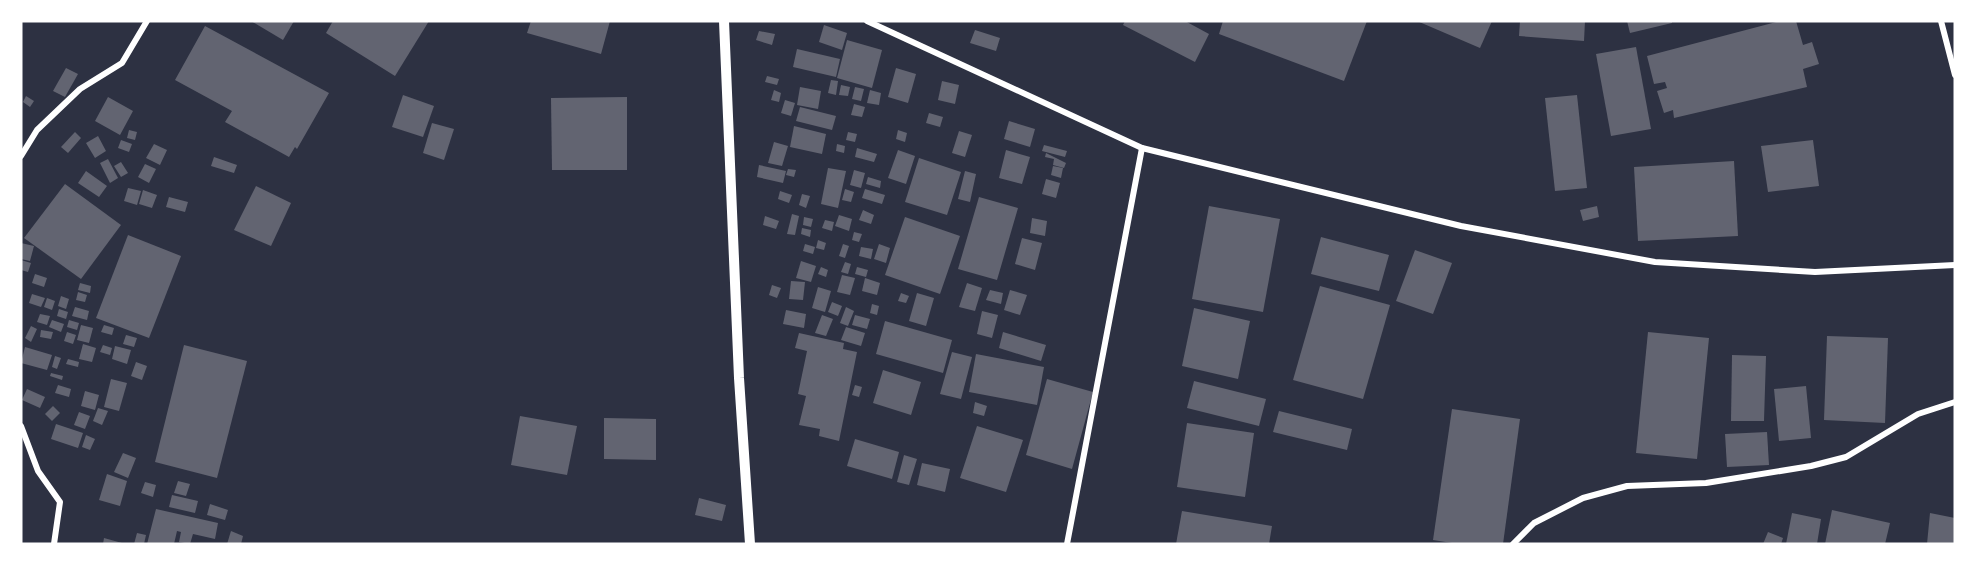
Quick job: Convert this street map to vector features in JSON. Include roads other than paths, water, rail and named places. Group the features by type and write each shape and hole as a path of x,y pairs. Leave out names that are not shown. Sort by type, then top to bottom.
{"street":[{"path":"21,156 37,130 80,89 122,63 147,21"},
{"path":"724,21 739,378 750,544"},
{"path":"867,21 1142,148 1461,226 1655,262 1815,273 1955,265"},
{"path":"1941,21 1955,75"},
{"path":"1067,544 1142,148"},
{"path":"1513,544 1534,523 1583,498 1627,486 1706,483 1811,466 1846,457 1918,414 1955,402"},
{"path":"21,426 38,471 60,502 54,544"}]}
